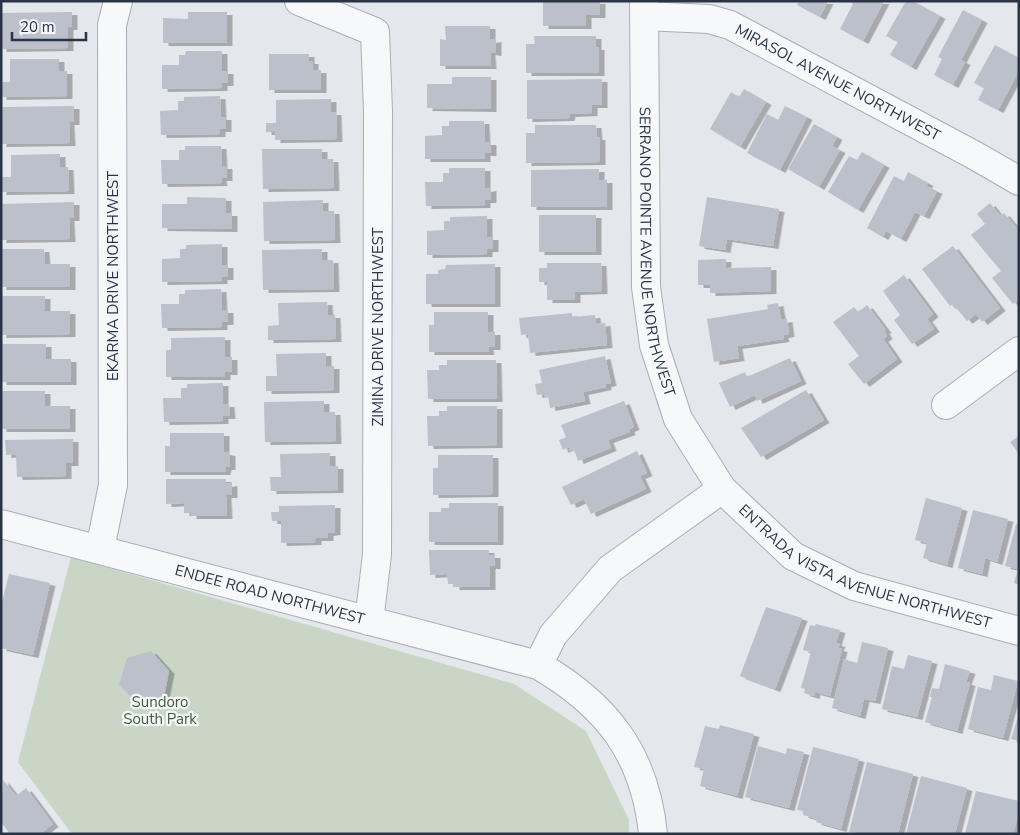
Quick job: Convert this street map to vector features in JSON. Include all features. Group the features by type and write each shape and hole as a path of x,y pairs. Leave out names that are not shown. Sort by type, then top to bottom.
{"street":[{"name":"EKARMA DRIVE NORTHWEST","path":"100,549 113,485 112,25 118,1"},
{"name":"ZIMINA DRIVE NORTHWEST","path":"299,1 375,32 378,111 377,545 369,621"},
{"name":"MIRASOL AVENUE NORTHWEST","path":"644,9 709,19 730,25 940,136 1019,181"},
{"name":"SERRANO POINTE AVENUE NORTHWEST","path":"644,9 646,287 654,345 678,419 722,489"},
{"path":"946,405 1019,350"},
{"name":"ENTRADA VISTA AVENUE NORTHWEST","path":"722,489 793,556 854,586 1019,631"},
{"path":"538,665 553,635 610,569 722,489"},
{"name":"ENDEE ROAD NORTHWEST","path":"1,524 538,665 560,677 581,695 621,737 643,779 650,804 653,834"}],"green space":[{"name":"Sundoro South Park","path":"71,557 514,684 586,731 629,820 629,834 72,834 18,762"}],"building":[{"path":"543,1 600,1 600,15 586,15 586,26 543,26"},
{"path":"799,1 828,1 820,17 797,5"},
{"path":"849,1 884,1 863,41 840,29 853,4"},
{"path":"906,1 913,1 940,16 911,67 890,55 898,42 886,36"},
{"path":"963,10 982,20 961,60 965,62 953,85 934,75 942,59 938,57"},
{"path":"72,12 72,27 68,27 68,48 1,49 1,13"},
{"path":"188,12 227,12 227,43 163,43 163,18 188,19"},
{"path":"445,26 490,26 490,40 496,39 496,53 490,52 491,66 440,66 440,39 446,40"},
{"path":"534,36 596,36 596,47 599,47 599,73 526,73 526,44 535,44"},
{"path":"995,45 1019,58 1019,71 998,110 978,100 984,88 974,83"},
{"path":"186,51 222,51 222,71 228,71 228,83 222,83 222,88 162,89 162,65 179,65 179,55 185,55"},
{"path":"269,54 309,54 309,61 313,61 313,70 321,70 321,90 269,90"},
{"path":"10,59 59,59 59,71 67,71 67,96 1,97 1,82 10,82"},
{"path":"452,77 491,77 491,109 427,108 427,84 452,84"},
{"path":"602,79 602,105 592,105 592,113 570,114 569,118 527,119 527,80"},
{"path":"744,89 766,102 740,147 710,129 731,92 739,97"},
{"path":"220,96 221,117 226,117 226,129 220,129 220,134 161,135 160,111 178,110 178,101 184,101 184,97"},
{"path":"331,99 331,112 336,112 337,139 275,140 275,132 266,132 266,123 276,123 276,100"},
{"path":"74,106 74,122 69,122 70,143 1,144 1,107"},
{"path":"785,106 807,117 780,170 747,153 767,114 778,120"},
{"path":"449,121 484,121 485,142 491,142 491,153 485,153 485,159 425,159 425,136 442,135 442,126 449,126"},
{"path":"814,124 837,137 832,146 840,150 819,187 788,169"},
{"path":"535,125 596,125 597,137 600,137 600,162 526,163 526,133 535,133"},
{"path":"185,146 221,146 222,166 227,166 227,178 221,178 222,183 162,184 161,160 179,160 179,150 185,150"},
{"path":"262,149 322,149 322,159 333,159 334,188 263,189"},
{"path":"862,152 884,165 858,210 828,192 849,156 857,160"},
{"path":"60,154 60,167 68,167 69,191 1,192 1,177 11,177 11,155"},
{"path":"449,168 485,168 485,189 491,188 491,200 485,200 485,205 426,206 425,182 443,182 443,173 449,173"},
{"path":"599,169 599,180 607,180 607,207 531,207 531,170"},
{"path":"908,172 928,183 926,186 937,191 924,216 915,212 901,239 886,231 883,237 867,228 894,176 904,181"},
{"path":"187,197 226,198 226,213 232,213 232,229 162,228 162,204 187,204"},
{"path":"707,197 779,209 773,246 727,239 725,250 699,246"},
{"path":"323,200 323,211 334,211 335,240 264,241 263,202"},
{"path":"74,202 74,218 69,218 70,239 1,240 1,204"},
{"path":"990,203 1000,216 1004,213 1019,231 1019,299 1013,304 992,278 1001,271 971,235 985,224 977,214"},
{"path":"539,215 596,215 596,252 539,252"},
{"path":"487,216 487,237 493,237 493,249 487,249 487,254 427,255 427,231 444,230 444,221 450,221 450,217"},
{"path":"222,244 222,265 228,265 228,277 222,277 222,281 162,282 162,259 180,258 180,249 186,249 186,245"},
{"path":"953,246 1000,308 982,322 976,314 967,321 953,304 950,306 922,269"},
{"path":"1,249 44,249 45,264 70,264 70,287 1,287"},
{"path":"322,249 322,260 333,260 334,289 263,290 262,250"},
{"path":"726,259 726,268 771,267 771,291 710,293 710,285 698,285 698,260"},
{"path":"547,263 601,263 602,291 575,292 575,300 547,300 547,282 539,282 539,268 547,268"},
{"path":"495,264 495,304 426,304 426,274 438,274 438,270 445,269 446,265"},
{"path":"904,275 933,314 927,319 934,329 912,344 894,320 900,315 883,291"},
{"path":"221,289 222,310 228,310 228,322 222,322 222,327 162,328 161,304 179,304 179,294 185,294 185,290"},
{"path":"1,296 45,296 45,311 70,311 70,334 1,335"},
{"path":"327,302 328,315 335,315 336,339 268,340 268,326 279,325 278,303"},
{"path":"778,303 781,320 787,319 789,334 783,335 784,339 737,346 739,358 714,362 707,319 768,309 767,305"},
{"path":"867,305 886,330 884,331 887,336 883,339 897,359 864,384 848,364 859,356 833,322 854,307 858,312"},
{"path":"434,312 488,312 488,332 495,332 495,347 488,347 489,352 429,352 429,325 434,325"},
{"path":"572,313 572,317 595,315 596,324 605,323 607,345 530,353 528,334 521,335 519,318"},
{"path":"225,337 225,357 232,357 232,372 225,372 225,377 166,377 166,350 171,350 171,338"},
{"path":"1,344 46,344 46,359 71,359 71,382 1,382"},
{"path":"326,353 326,366 334,366 334,390 266,391 266,376 277,376 276,354"},
{"path":"605,356 611,383 606,384 606,387 583,392 585,401 550,408 548,396 544,397 544,394 537,395 535,384 542,383 539,370"},
{"path":"790,358 801,381 757,401 755,395 730,407 719,383 745,372 747,377"},
{"path":"447,360 496,360 497,399 428,399 427,370 439,370 439,365 447,365"},
{"path":"223,383 223,404 229,404 230,416 223,416 223,421 164,422 163,398 181,398 181,388 187,388 187,384"},
{"path":"806,390 824,420 761,457 741,428"},
{"path":"1,391 45,391 45,406 70,406 70,429 1,429"},
{"path":"324,401 324,412 335,412 336,441 265,442 264,402"},
{"path":"624,401 634,427 629,429 630,432 608,440 611,448 578,461 574,449 570,451 569,447 563,450 559,440 566,437 561,425"},
{"path":"447,406 497,406 497,445 428,446 427,416 439,416 439,411 447,411"},
{"path":"170,433 224,433 224,452 230,453 230,467 226,467 225,472 165,472 165,446 170,446"},
{"path":"1019,436 1019,454 1010,442"},
{"path":"73,439 73,463 66,463 66,476 17,477 16,454 6,455 5,440"},
{"path":"637,451 647,473 640,476 646,489 591,514 584,499 571,505 562,487"},
{"path":"330,453 330,466 338,466 338,490 271,491 270,477 281,477 280,454"},
{"path":"438,455 493,455 493,494 433,495 433,468 438,468"},
{"path":"166,479 226,479 226,484 232,483 232,495 226,495 227,516 191,516 191,513 184,513 184,503 166,504"},
{"path":"926,498 962,508 947,565 923,558 927,543 915,540"},
{"path":"449,503 498,503 498,542 429,542 429,512 441,512 441,508 449,508"},
{"path":"335,505 335,532 328,533 328,538 316,538 316,542 281,543 281,521 272,521 271,512 279,512 279,506"},
{"path":"973,510 1008,519 997,562 985,558 982,574 958,568"},
{"path":"1016,524 1019,524 1019,585 1014,583 1018,569 1005,566"},
{"path":"429,550 489,550 489,555 495,555 495,566 490,566 490,587 454,587 454,584 448,584 447,574 430,575"},
{"path":"9,574 50,583 33,655 1,648 1,606"},
{"path":"766,607 802,618 775,689 740,676"},
{"path":"816,624 840,630 836,643 840,644 838,648 842,649 830,696 815,692 814,696 804,693 805,689 801,688 811,652 803,650 810,625 815,626"},
{"path":"862,642 888,648 875,701 864,699 860,716 832,708 844,659 857,663"},
{"path":"151,651 169,671 164,697 138,704 119,685 127,658"},
{"path":"908,655 932,661 917,717 882,709 892,666 904,669"},
{"path":"945,664 970,671 966,682 970,683 957,731 925,722 932,697 930,697 932,688 939,689"},
{"path":"994,675 1018,681 1003,738 968,729 978,687 991,690"},
{"path":"1019,713 1019,741 1011,739"},
{"path":"720,725 754,734 737,796 700,786 704,769 694,767 705,726 719,729"},
{"path":"758,746 786,754 787,748 804,752 789,808 745,797"},
{"path":"813,747 859,759 841,829 816,822 817,819 803,815 804,811 797,810"},
{"path":"867,762 913,774 898,834 849,832"},
{"path":"921,776 967,788 955,834 906,834"},
{"path":"3,780 16,796 26,788 53,824 40,834 10,834 1,822"},
{"path":"976,791 1019,801 1019,812 1013,834 965,834"}]}
